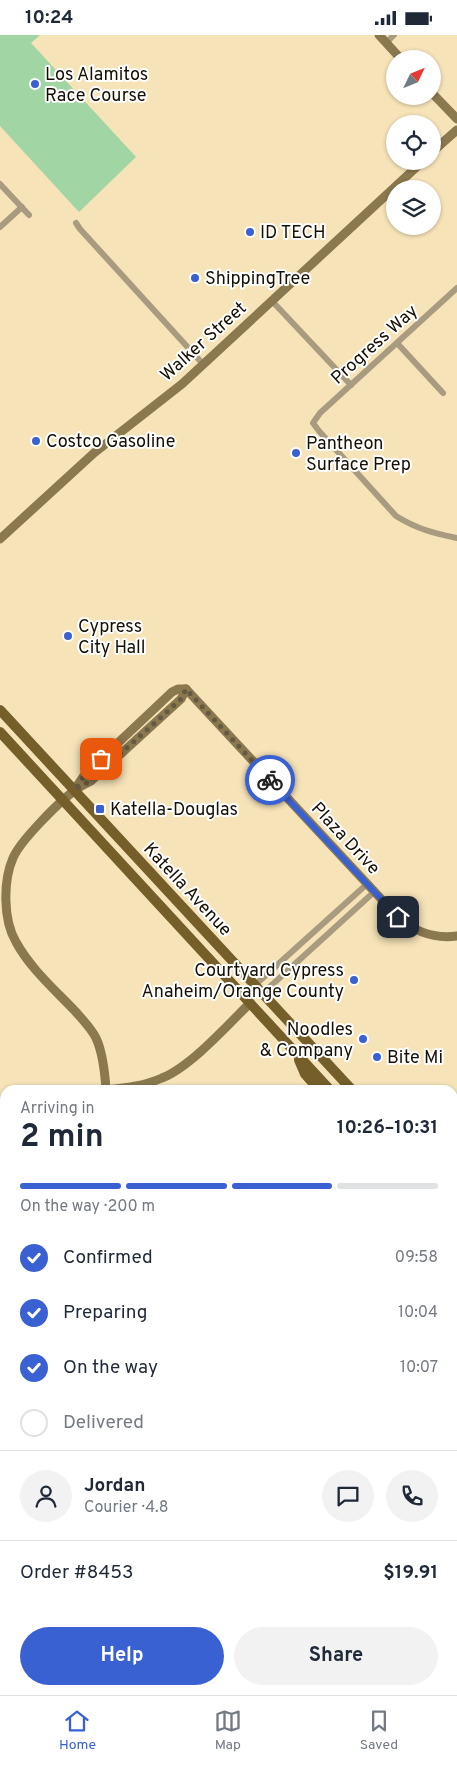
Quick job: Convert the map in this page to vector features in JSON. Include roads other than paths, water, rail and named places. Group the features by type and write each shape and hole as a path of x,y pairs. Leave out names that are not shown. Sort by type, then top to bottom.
{"main road":[{"name":"Katella Avenue","path":"0,710 347,1085"},
{"name":"Katella Avenue","path":"0,732 325,1085"},
{"path":"239,991 248,992 256,996 259,989"},
{"path":"250,1003 256,1002 277,1009"},
{"path":"294,1051 305,1074 315,1085"}],"street":[{"path":"379,35 393,50"},
{"path":"386,43 394,35"},
{"path":"441,102 457,119"},
{"path":"441,144 457,130"},
{"name":"Walker Street","path":"0,539 94,453 182,384 413,170"},
{"path":"0,184 29,215"},
{"path":"0,227 22,207"},
{"path":"76,223 203,364"},
{"name":"Progress Way","path":"457,288 320,413 313,423 325,439 396,516 426,532 457,538"},
{"path":"272,301 351,385"},
{"path":"398,343 443,393"},
{"name":"Plaza Drive","path":"75,790 90,781 157,721 181,699 186,689 398,917 419,932 446,938 457,936"},
{"path":"75,790 27,838 13,857 7,881 6,901 10,926 15,941 25,957 96,1037 105,1085"},
{"path":"259,989 367,884"},
{"path":"259,989 374,892"},
{"path":"142,1085 162,1079 173,1073 202,1049 250,1003"}],"place":[{"name":"Los Alamitos Race Course","path":"35,84"},
{"name":"ID TECH","path":"250,232"},
{"name":"ShippingTree","path":"195,278"},
{"name":"Costco Gasoline","path":"36,441"},
{"name":"Pantheon Surface Prep","path":"296,453"},
{"name":"Cypress City Hall","path":"68,636"},
{"name":"Katella-Douglas","path":"100,809"},
{"name":"Courtyard Cypress Anaheim/Orange County","path":"354,980"},
{"name":"Noodles & Company","path":"363,1039"},
{"name":"Bite Mi","path":"377,1057"}]}
